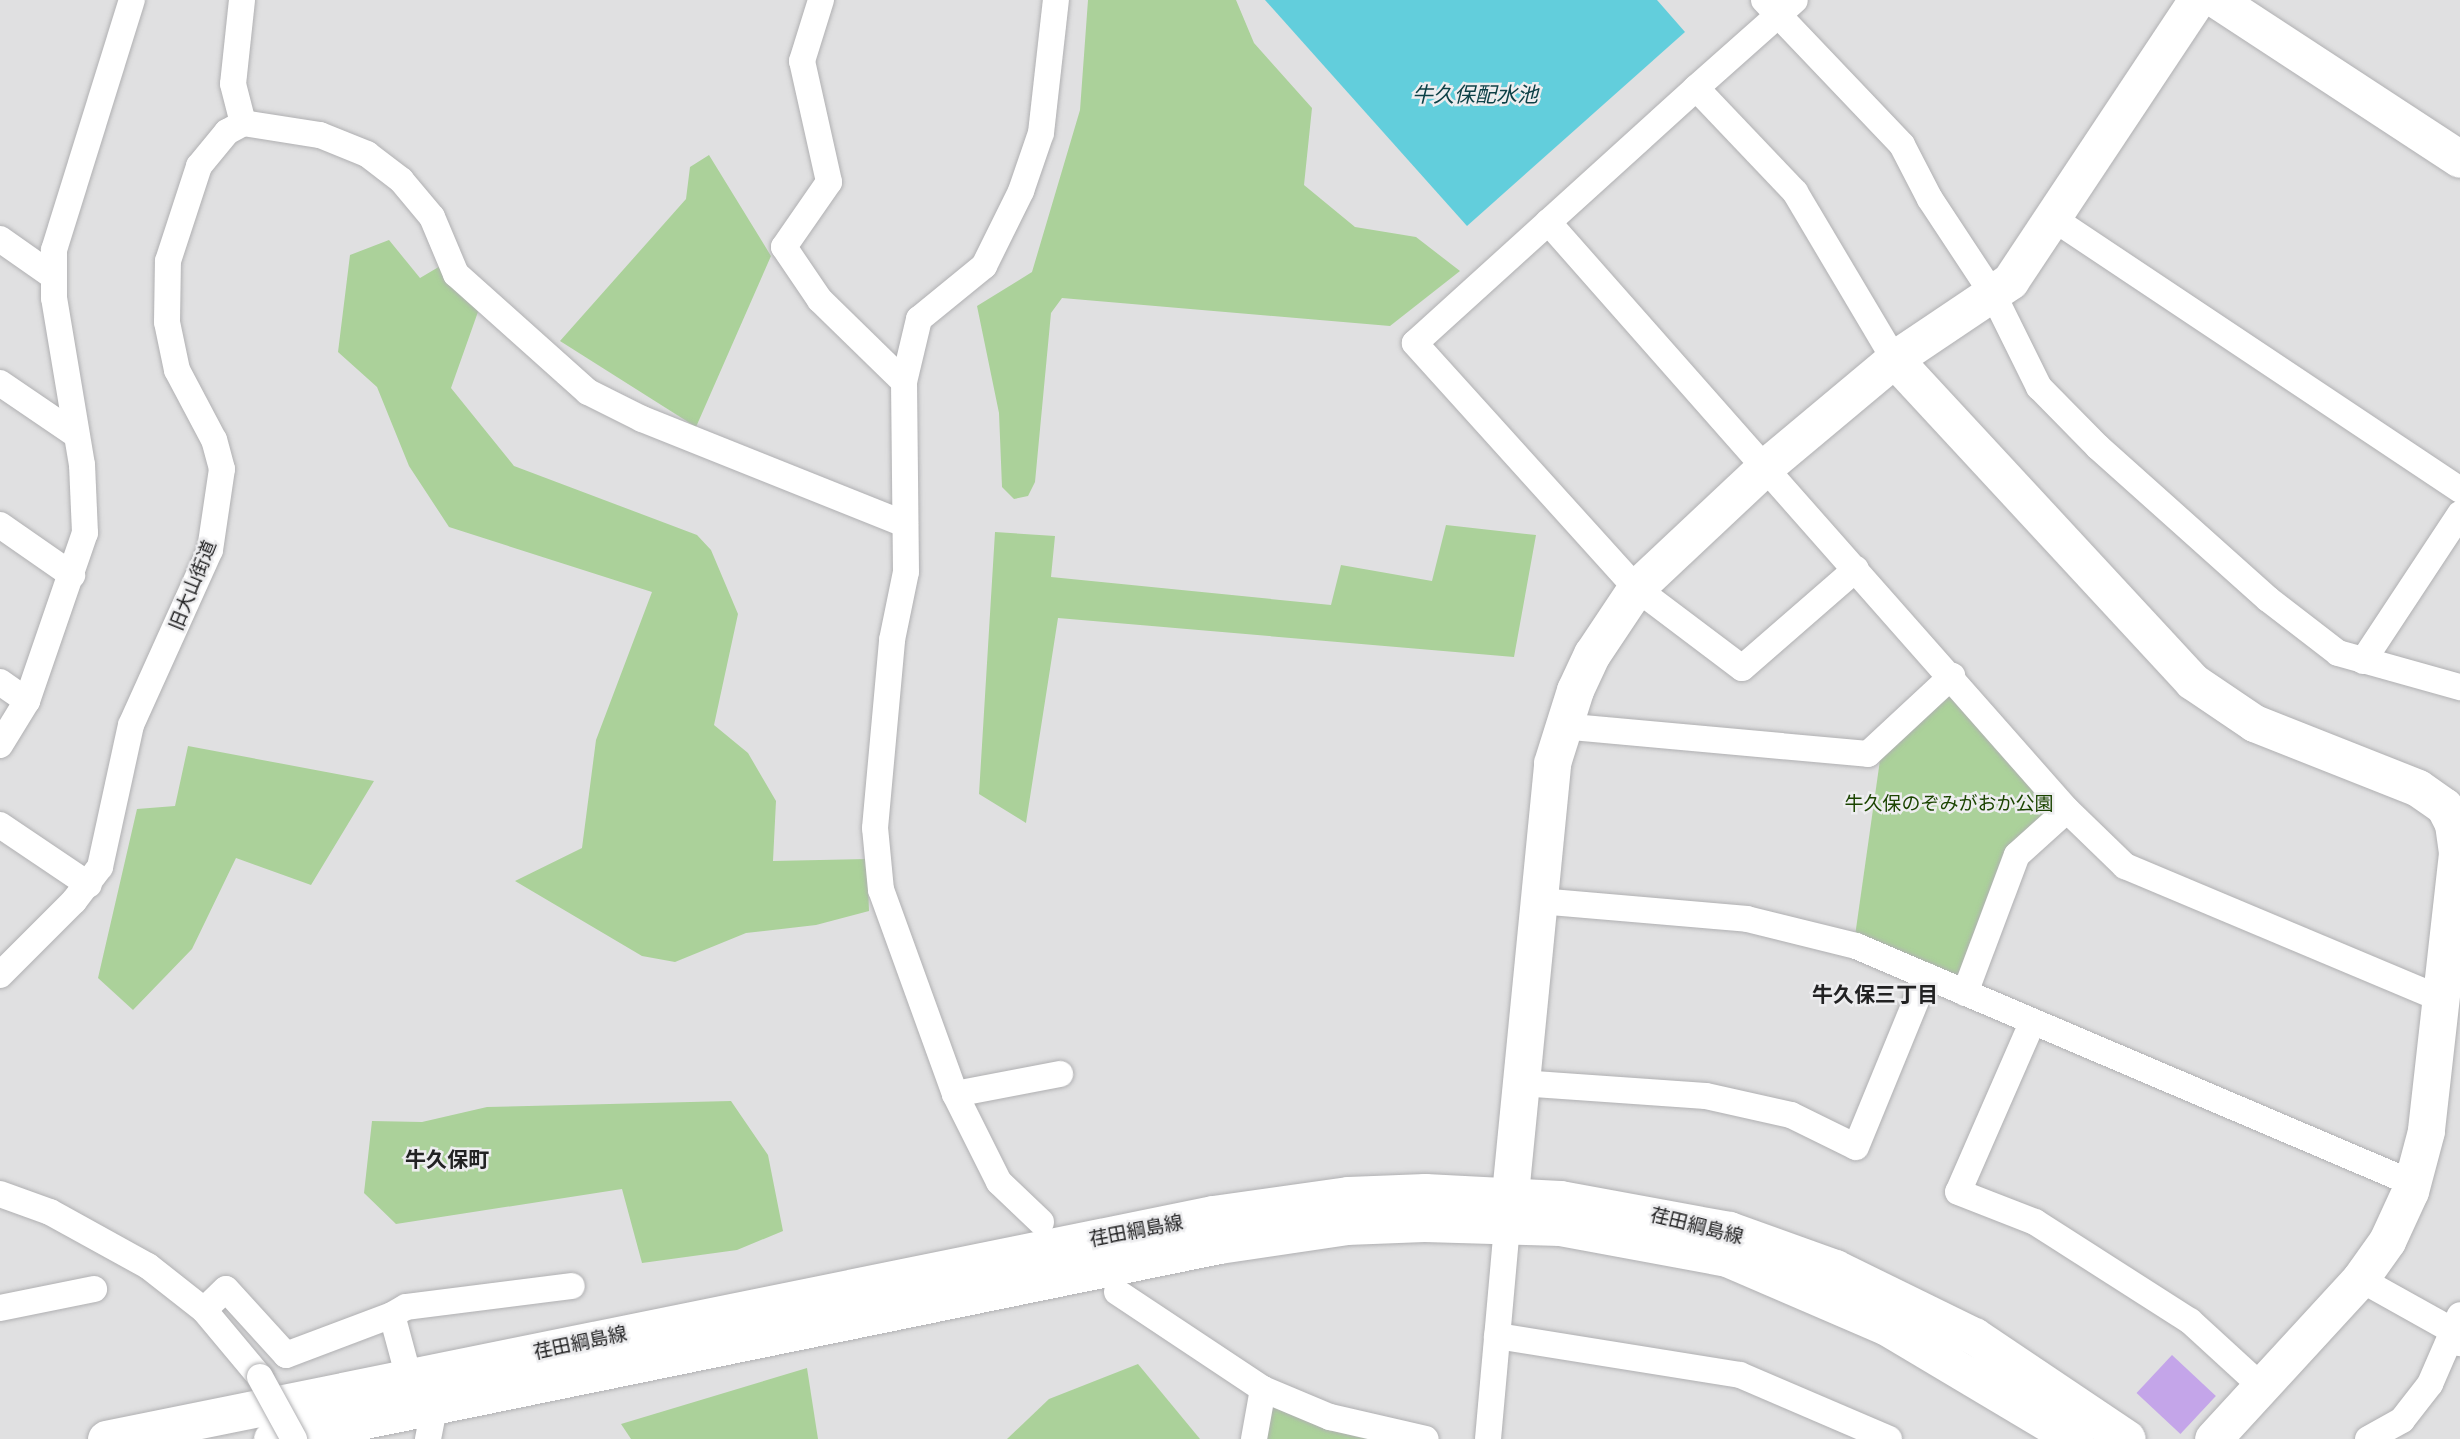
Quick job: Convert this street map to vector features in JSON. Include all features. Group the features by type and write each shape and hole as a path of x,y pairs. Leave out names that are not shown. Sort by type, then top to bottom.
{"street":[{"path":"0,746 27,701 72,576 86,516 54,276 64,215 132,0"},
{"path":"242,0 233,84 243,123 320,135 367,154 401,180 432,216 456,274 588,392 642,419 905,524"},
{"path":"821,0 802,61 829,182 784,247 820,300 904,382"},
{"path":"1041,1222 999,1182 955,1094 881,890 875,828 892,639 906,572 904,382 919,319 984,266 1017,202 1041,133 1056,0"},
{"path":"1488,1439 1548,799 1561,726 1592,654 1636,588 1765,467 1894,359 1994,296 2197,0"},
{"path":"2217,0 2460,159"},
{"path":"1856,569 1742,668 1636,588 1415,343 1696,89 1780,5 1902,145 1930,199 1994,296 2039,387 2098,447 2268,599 2338,653 2460,687"},
{"path":"1696,89 1795,192 1894,359 2192,681 2254,723 2418,788 2444,806 2457,853 2437,996 2426,1131 2412,1182 2386,1241 2360,1279 2213,1439"},
{"name":"旧大山街道","path":"0,975 89,885 107,846 131,725 210,550 219,508 219,455 177,370 172,346 168,261 199,166 243,123"},
{"path":"2051,216 2460,490"},
{"path":"1548,222 2067,810 2125,866 2437,996"},
{"path":"0,239 54,276"},
{"path":"0,383 75,434"},
{"path":"2362,661 2460,514"},
{"path":"0,526 72,576"},
{"path":"1561,726 1868,754 1952,677"},
{"path":"0,682 27,701"},
{"path":"1965,993 2017,855 2067,810"},
{"path":"0,825 89,885"},
{"path":"1539,901 1747,919 1856,946 2032,1023 2412,1182"},
{"path":"1520,1083 1706,1096 1791,1115 1856,1147 1926,976"},
{"path":"2032,1023 1958,1192 2035,1222 2190,1321 2262,1387"},
{"path":"955,1094 1060,1074"},
{"path":"0,1194 50,1212 141,1273 204,1310 260,1377 294,1439"},
{"name":"荏田綱島線","path":"106,1439 422,1390 1213,1214 1348,1195 1729,1230 1835,1268 1974,1336 2127,1439"},
{"name":"荏田綱島線","path":"1509,1209 1727,1258 1887,1327 2075,1439"},
{"path":"2360,1279 2458,1330 2430,1384 2402,1420 2368,1439"},
{"path":"204,1310 226,1289 286,1356 393,1315 406,1307 572,1286"},
{"path":"0,1308 94,1290"},
{"path":"1118,1292 1263,1389 1330,1417 1426,1439"},
{"path":"393,1315 422,1390 428,1439"},
{"path":"1497,1336 1740,1375 1889,1439"},
{"path":"1254,1439 1263,1389"},
{"name":"荏田綱島線","path":"272,1439 422,1390"}],"green space":[{"path":"1088,0 1236,0 1254,43 1312,108 1304,185 1355,227 1416,237 1460,271 1390,326 1062,298 1051,313 1035,482 1028,496 1014,499 1002,487 999,413 977,306 1032,272 1080,110"},
{"path":"709,155 771,256 696,427 560,341 686,199 690,167"},
{"path":"389,240 420,278 442,265 479,309 451,388 514,466 697,535 711,550 738,614 714,725 748,753 776,801 773,861 867,859 869,911 816,925 746,933 675,962 642,956 515,881 582,848 596,740 652,592 449,527 409,466 377,387 338,352 350,255"},
{"path":"1446,525 1536,535 1514,657 1058,618 1026,823 979,794 995,532 1055,536 1051,577 1331,605 1341,565 1432,581"},
{"name":"牛久保のぞみがおか公園","path":"1950,692 2052,808 1960,976 1855,936 1880,760"},
{"path":"188,746 374,781 311,885 236,858 192,949 133,1010 98,978 137,809 175,806"},
{"path":"731,1101 768,1155 783,1231 737,1250 642,1263 622,1189 396,1224 364,1193 372,1121 422,1122 487,1107"},
{"path":"1138,1364 1200,1439 1007,1439 1049,1399"},
{"path":"807,1368 818,1439 631,1439 621,1424"},
{"path":"1271,1406 1374,1439 1259,1439"}],"water":[{"name":"牛久保配水池","path":"1265,0 1657,0 1685,32 1467,226"}],"building":[{"path":"2172,1355 2216,1396 2180,1434 2137,1393"}],"district":[{"name":"牛久保三丁目","path":"1875,994"},
{"name":"牛久保町","path":"447,1159"}]}
